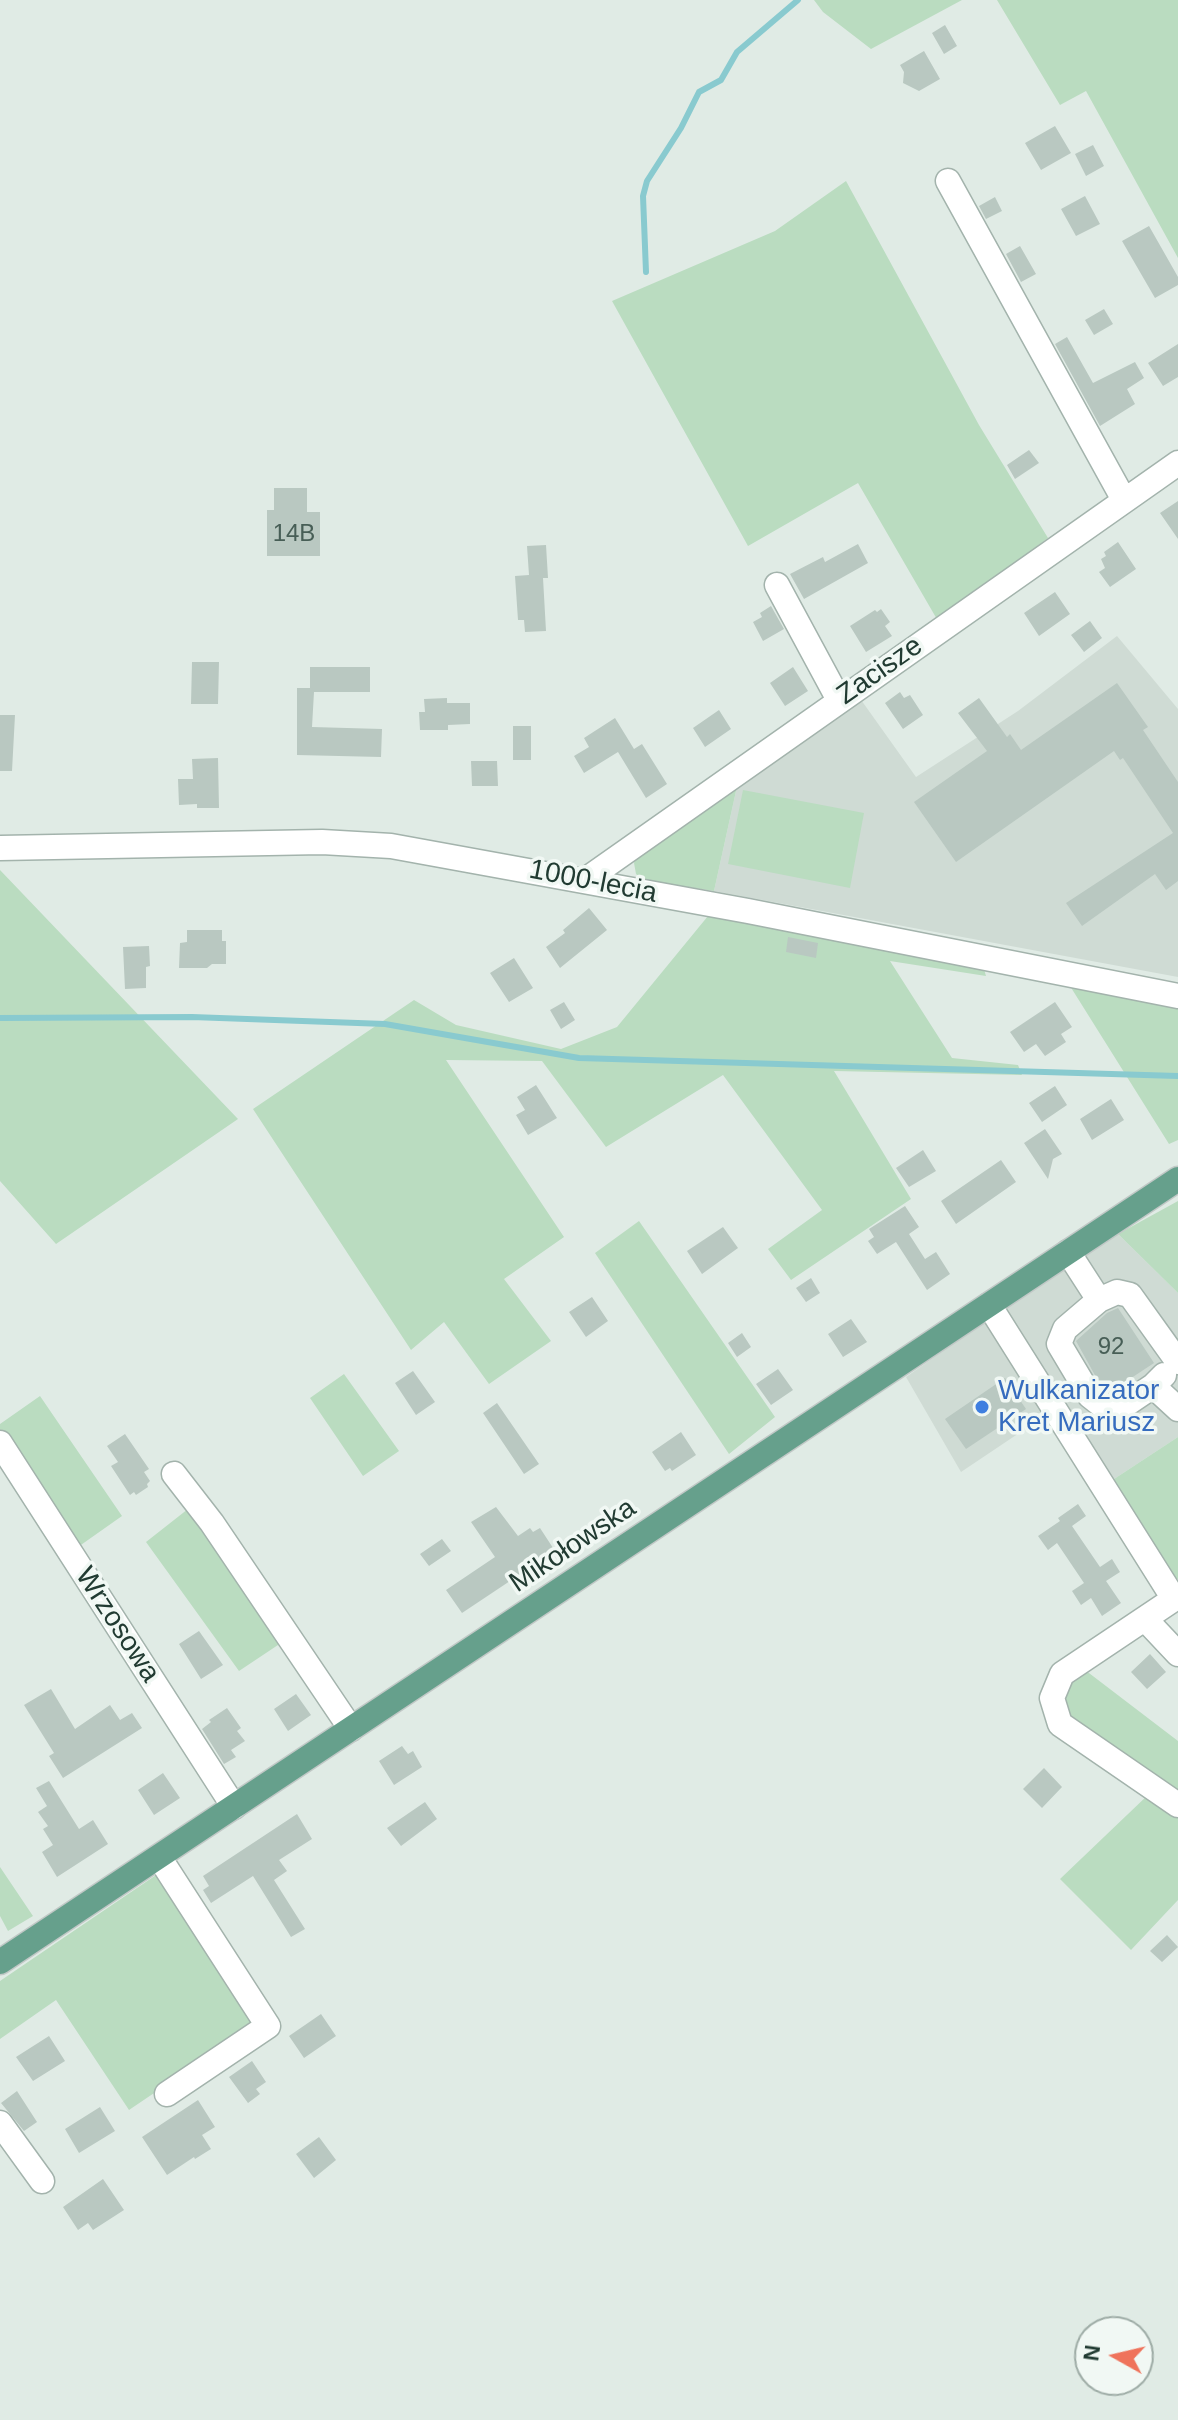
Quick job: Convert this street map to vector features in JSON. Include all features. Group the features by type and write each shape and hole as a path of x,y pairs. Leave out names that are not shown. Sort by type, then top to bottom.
{"main road":[{"name":"Mikołowska","path":"0,1962 1178,1179"}],"street":[{"path":"948,181 1124,500"},
{"name":"Zacisze","path":"584,881 1178,463"},
{"path":"777,585 839,700"},
{"name":"1000-lecia","path":"0,848 322,842 391,846 1178,996"},
{"path":"1068,1252 1099,1300"},
{"path":"1117,1292 1130,1295 1177,1361 1153,1386 1119,1409 1104,1407 1090,1396 1059,1344 1065,1329 1099,1300 1117,1292"},
{"path":"989,1305 1176,1598 1062,1674 1052,1698 1060,1724 1178,1805"},
{"path":"1153,1386 1178,1409"},
{"name":"Wrzosowa","path":"0,1443 234,1807"},
{"path":"174,1474 212,1523 351,1729"},
{"path":"1145,1619 1178,1654"},
{"path":"159,1857 268,2026 167,2094"},
{"path":"0,2123 42,2181"}],"shaded area":[{"path":"1117,636 1178,709 1178,977 714,891 738,782 859,697 916,777 1018,711"},
{"path":"1118,1234 1178,1293 1178,1437 1111,1481 1001,1312"},
{"path":"990,1318 1049,1413 961,1472 906,1377"}],"green space":[{"path":"814,0 962,0 871,49 823,12"},
{"path":"997,0 1178,0 1178,258 1086,91 1060,105"},
{"path":"846,181 979,425 1048,538 938,621 858,483 748,546 612,301 775,231"},
{"path":"738,782 714,891 643,880 636,874 634,863 639,849"},
{"path":"743,790 864,813 850,888 728,864"},
{"path":"0,870 238,1119 56,1244 0,1181"},
{"path":"708,916 742,918 983,966 986,976 890,961 952,1058 1018,1065 1022,1075 834,1071 911,1199 791,1280 768,1249 822,1210 723,1075 606,1147 542,1061 446,1060 564,1237 504,1279 551,1341 489,1384 444,1322 411,1350 253,1109 414,1000 456,1025 561,1049 617,1027"},
{"path":"1065,978 1178,1003 1178,1140 1169,1144"},
{"path":"1178,1201 1178,1293 1118,1234"},
{"path":"639,1221 775,1417 729,1454 595,1253"},
{"path":"344,1374 399,1451 363,1476 310,1398"},
{"path":"40,1396 122,1516 78,1547 0,1433 0,1424"},
{"path":"1178,1437 1178,1579 1172,1579 1111,1481"},
{"path":"202,1498 290,1637 239,1671 146,1542"},
{"path":"1085,1670 1178,1741 1178,1801 1065,1722 1056,1703 1068,1682"},
{"path":"1150,1793 1178,1813 1178,1900 1131,1950 1060,1879"},
{"path":"0,1867 33,1916 8,1931 0,1916"},
{"path":"162,1871 262,2020 129,2110 56,2000 0,2039 0,1981"}],"building":[{"path":"945,25 957,46 944,54 932,33"},
{"path":"924,51 940,79 919,91 903,83 904,72 900,65"},
{"path":"1055,126 1071,153 1041,170 1025,143"},
{"path":"1093,145 1104,166 1086,176 1075,154"},
{"path":"1085,196 1100,224 1076,236 1061,209"},
{"path":"995,197 1002,211 986,219 979,206"},
{"path":"1149,226 1178,277 1178,285 1155,298 1122,241"},
{"path":"1020,246 1036,274 1021,282 1006,254"},
{"path":"1104,309 1113,324 1094,335 1085,320"},
{"path":"1067,337 1093,383 1135,362 1144,378 1127,389 1135,404 1100,426 1055,344"},
{"path":"1178,344 1178,377 1163,386 1148,363"},
{"path":"1029,450 1039,463 1015,479 1007,465"},
{"path":"274,488 307,488 307,512 320,512 320,556 267,556 267,510 274,510"},
{"path":"1178,501 1178,539 1160,513"},
{"path":"1118,542 1136,569 1110,587 1099,572 1105,568 1101,559 1106,556 1104,552"},
{"path":"858,544 868,563 804,599 790,574 823,557 825,562"},
{"path":"546,545 548,578 543,578 546,631 525,632 524,620 518,620 515,576 529,575 527,546"},
{"path":"1055,592 1070,614 1039,636 1024,613"},
{"path":"771,606 784,629 763,641 753,622"},
{"path":"881,609 890,622 885,626 892,636 866,652 850,626"},
{"path":"1090,621 1102,638 1084,652 1071,635"},
{"path":"192,662 219,662 218,704 191,704"},
{"path":"310,667 370,667 370,692 314,692 312,727 382,729 381,757 297,755 297,688 310,688"},
{"path":"793,667 808,691 785,706 770,683"},
{"path":"1117,683 1148,727 1143,730 1178,782 1178,881 1166,890 1155,874 1082,926 1066,903 1173,833 1123,758 1120,760 1114,751 956,862 914,802 987,751 958,713 979,698 1007,737 1010,734 1021,750"},
{"path":"900,692 904,698 910,695 923,715 903,729 885,703"},
{"path":"447,698 447,703 470,703 470,724 448,725 448,730 420,730 419,712 425,712 424,699"},
{"path":"719,710 731,729 705,747 693,728"},
{"path":"0,715 15,715 12,771 0,771"},
{"path":"615,718 634,749 642,744 667,784 646,798 618,752 584,773 574,756 589,747 584,738"},
{"path":"513,726 531,726 531,760 513,760"},
{"path":"218,758 219,808 179,805 178,779 193,779 192,759"},
{"path":"471,761 497,761 498,786 472,786"},
{"path":"589,908 607,930 560,968 546,947"},
{"path":"187,930 222,930 222,941 226,941 226,964 179,968 180,943 187,942"},
{"path":"788,937 818,943 816,958 786,952"},
{"path":"149,946 150,966 146,967 146,988 125,989 123,947"},
{"path":"514,958 533,988 509,1002 490,973"},
{"path":"564,1002 575,1020 561,1029 550,1010"},
{"path":"1055,1002 1072,1027 1061,1034 1066,1042 1045,1056 1036,1044 1024,1052 1010,1032"},
{"path":"536,1085 557,1118 528,1135 516,1115 525,1110 517,1097"},
{"path":"1055,1086 1067,1105 1042,1122 1029,1103"},
{"path":"1111,1099 1124,1120 1092,1140 1080,1119"},
{"path":"1045,1129 1062,1154 1053,1159 1048,1179 1024,1143"},
{"path":"923,1150 936,1171 909,1187 896,1168"},
{"path":"1001,1160 1016,1182 956,1224 941,1201"},
{"path":"905,1206 919,1227 909,1234 925,1259 936,1252 950,1274 927,1290 896,1242 877,1254 868,1241 874,1237 869,1229"},
{"path":"723,1227 738,1248 702,1274 687,1251"},
{"path":"811,1278 820,1293 806,1302 796,1288"},
{"path":"592,1297 608,1321 586,1337 569,1312"},
{"path":"1118,1308 1154,1363 1110,1392 1101,1386 1076,1341 1107,1313"},
{"path":"851,1319 867,1342 843,1357 828,1334"},
{"path":"742,1333 751,1347 737,1357 728,1343"},
{"path":"778,1369 793,1390 771,1405 756,1384"},
{"path":"413,1371 435,1402 416,1415 395,1383"},
{"path":"1005,1378 1026,1409 966,1449 945,1419"},
{"path":"497,1403 539,1464 524,1474 483,1413"},
{"path":"681,1432 696,1455 672,1471 670,1468 665,1471 652,1452"},
{"path":"125,1434 149,1469 144,1472 150,1481 148,1487 136,1495 134,1492 130,1495 111,1466 118,1462 107,1446"},
{"path":"1078,1504 1086,1516 1072,1526 1100,1567 1112,1559 1120,1572 1106,1581 1121,1603 1102,1616 1091,1598 1081,1605 1072,1591 1084,1583 1057,1543 1048,1550 1038,1536"},
{"path":"496,1507 518,1536 530,1528 533,1532 540,1528 555,1551 462,1613 446,1590 495,1557 471,1522"},
{"path":"442,1539 451,1551 429,1566 420,1554"},
{"path":"199,1631 223,1665 201,1679 179,1644"},
{"path":"1150,1654 1166,1672 1147,1689 1131,1672"},
{"path":"51,1689 75,1729 110,1705 120,1720 132,1713 142,1728 63,1778 49,1756 54,1753 24,1705"},
{"path":"296,1694 311,1715 288,1731 274,1709"},
{"path":"227,1708 241,1728 237,1731 245,1741 231,1750 236,1757 224,1764 202,1729"},
{"path":"402,1746 408,1754 413,1751 422,1767 394,1785 379,1761"},
{"path":"1044,1768 1062,1787 1042,1808 1023,1789"},
{"path":"163,1773 180,1798 154,1815 138,1790"},
{"path":"49,1781 79,1829 93,1820 108,1844 57,1877 42,1852 53,1845 43,1829 48,1826 38,1812 47,1806 36,1788"},
{"path":"425,1802 437,1819 401,1846 387,1828"},
{"path":"297,1814 312,1839 279,1860 287,1871 274,1880 305,1929 291,1937 253,1876 211,1903 203,1890 209,1886 203,1876"},
{"path":"1167,1935 1178,1947 1162,1962 1150,1951"},
{"path":"321,2014 336,2036 304,2058 289,2036"},
{"path":"49,2036 65,2061 33,2081 16,2057"},
{"path":"252,2061 266,2082 256,2089 260,2094 248,2103 229,2077"},
{"path":"17,2091 37,2122 24,2131 1,2103"},
{"path":"198,2100 215,2127 202,2135 211,2149 167,2175 142,2137"},
{"path":"100,2107 115,2131 79,2153 65,2129"},
{"path":"319,2137 336,2160 314,2178 296,2154"},
{"path":"103,2179 124,2210 93,2230 88,2223 78,2230 63,2207"}],"waterway":[{"path":"646,272 643,196 647,181 681,128 699,92 721,80 737,52 798,0"},
{"path":"0,1018 192,1017 385,1024 579,1058 1178,1076"}],"place":[{"name":"Wulkanizator Kret Mariusz","path":"982,1407"}]}
